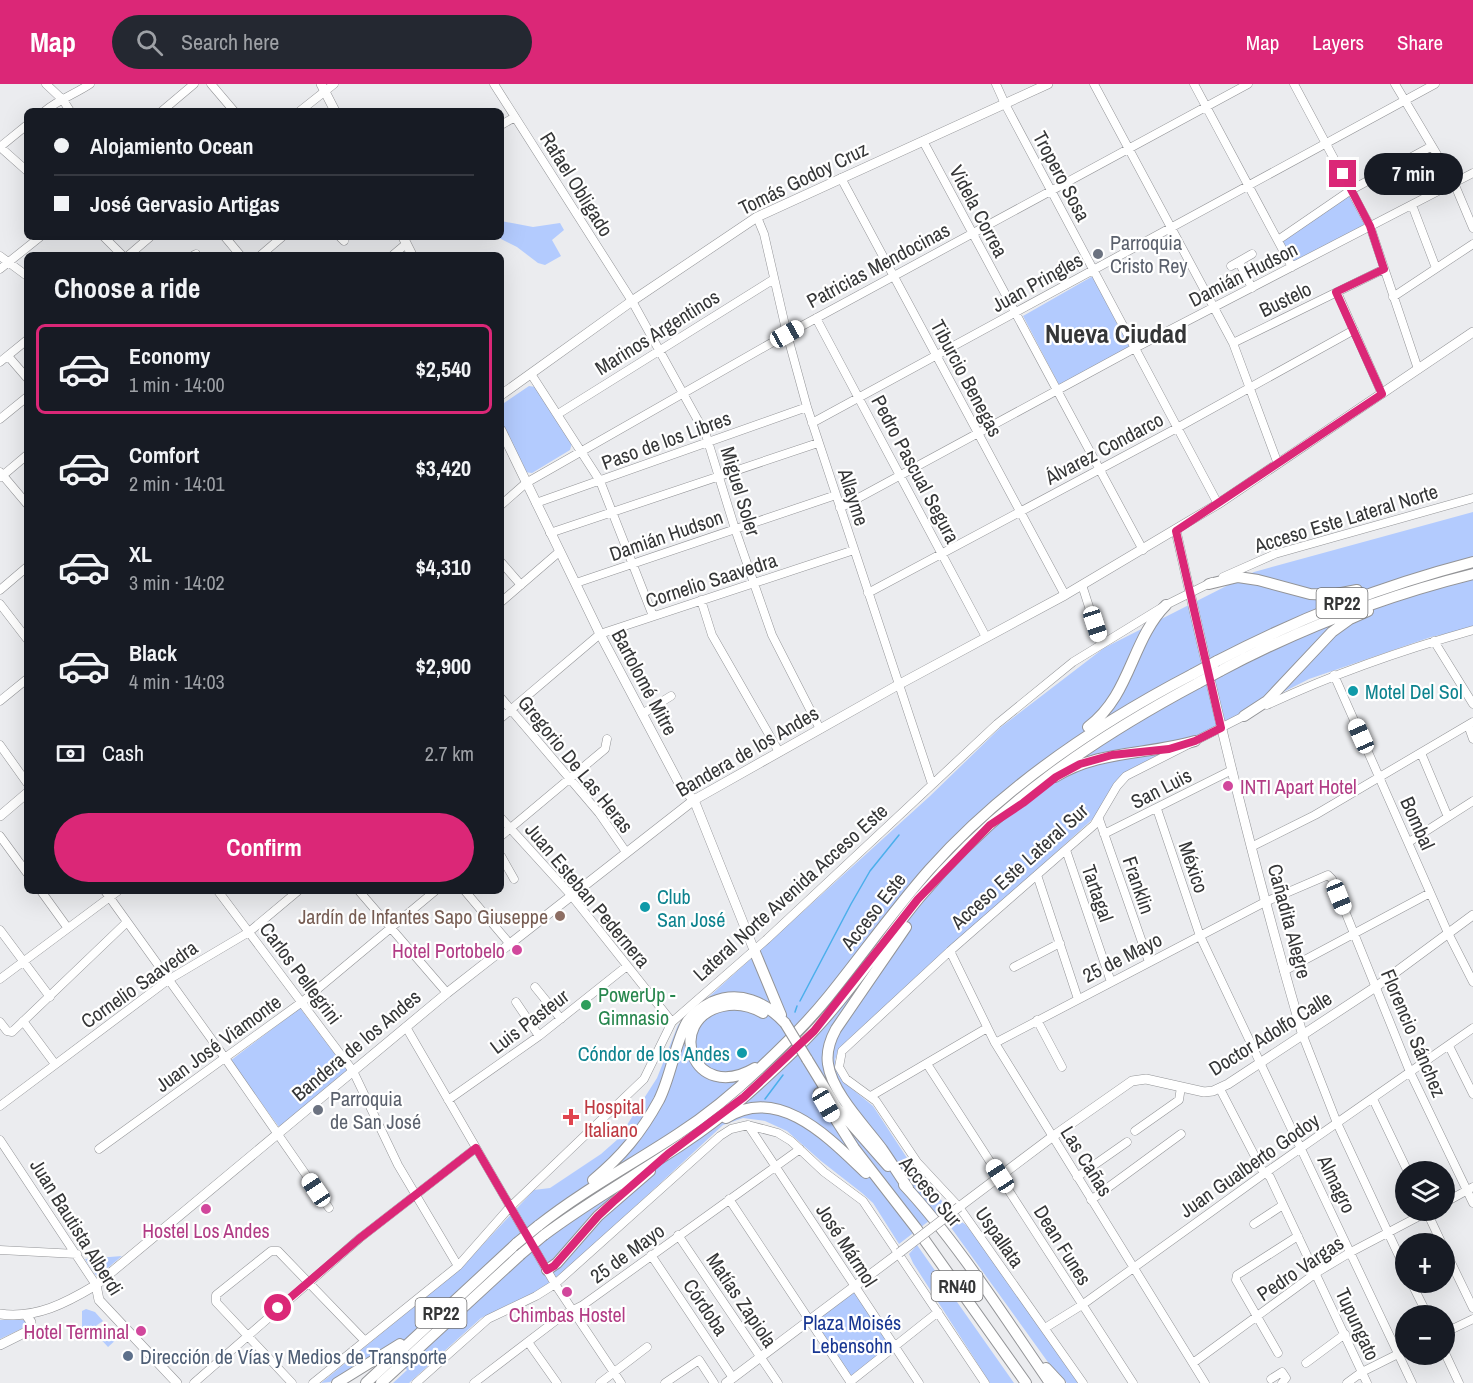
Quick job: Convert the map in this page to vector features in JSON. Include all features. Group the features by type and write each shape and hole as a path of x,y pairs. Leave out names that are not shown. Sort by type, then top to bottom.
{"highway":[{"path":"1425,575 1473,557"},
{"name":"Acceso Este","path":"381,1383 520,1255 563,1206 693,1124 731,1094 779,1050 826,999 913,888 967,831 1009,793 1077,741 1120,714 1219,666 1323,610 1398,582 1473,562"},
{"name":"Acceso Este","path":"1219,666 1349,611 1412,590 1473,576"},
{"path":"1209,584 1234,577 1246,578 1310,594 1331,595 1398,582"},
{"path":"1244,716 1268,701 1321,642 1336,629 1350,619 1412,590"},
{"path":"967,831 981,813 1100,716 1123,685 1149,626 1166,605"},
{"name":"Acceso Este","path":"366,1383 517,1243 668,1154 744,1097 814,1031 918,899 990,825 1044,778 1089,746 1155,706 1195,678"},
{"path":"990,825 1056,777 1080,764 1112,755 1169,749 1195,741"},
{"path":"908,1188 838,1090 828,1064 829,1047 831,1038 842,1019 923,902 974,841"},
{"path":"754,950 782,1025"},
{"path":"563,1206 613,1162 636,1138 663,1090 686,1024 701,1008 726,998 747,998 769,1008 782,1025"},
{"path":"779,1050 746,1073 722,1078 710,1075 699,1068 693,1057 690,1043 692,1031 701,1018 710,1011 726,1005 754,1008 782,1025"},
{"name":"Acceso Sur","path":"782,1025 834,1120 885,1191 916,1228 1026,1383"},
{"name":"Acceso Sur","path":"804,1062 837,1108 908,1188 978,1280 1050,1383"},
{"path":"687,1141 742,1110 764,1107 778,1109 804,1120 824,1135 885,1191"},
{"path":"547,1270 557,1263 598,1216 668,1154"},
{"path":"337,1383 396,1347 476,1280"},
{"path":"983,1321 1017,1383"},
{"path":"1025,1346 1060,1383"},
{"path":"387,1383 415,1351"}],"main road":[{"name":"Tomás Godoy Cruz","path":"504,393 632,301 758,217 1048,84"},
{"path":"323,87 334,108"},
{"name":"Bandera de los Andes","path":"0,1314 26,1315 48,1310 96,1285 406,1026 694,800 1176,531 1473,332"},
{"name":"Bartolomé Mitre","path":"504,436 600,634 681,787 694,800 754,950"},
{"name":"Cañadita Alegre","path":"1176,531 1221,728 1265,902 1303,1036"},
{"path":"0,816 24,796"},
{"name":"Doctor Adolfo Calle","path":"730,1380 1052,1137 1132,1081 1146,1079 1204,1092 1220,1089 1377,986 1473,915"},
{"name":"Juan Bautista Alberdi","path":"96,1285 99,1300 177,1383"},
{"path":"0,1345 28,1331 31,1322 26,1315"}],"street":[{"path":"46,84 68,108"},
{"path":"49,108 90,84"},
{"path":"166,108 194,84"},
{"path":"211,84 231,108"},
{"path":"303,108 323,87 334,84"},
{"name":"Rafael Obligado","path":"494,84 632,301"},
{"name":"Tropero Sosa","path":"996,84 1218,504"},
{"path":"1094,84 1233,343 1278,464"},
{"path":"1194,84 1292,267"},
{"name":"Patricias Mendocinas","path":"504,502 526,483 787,334 1248,84"},
{"path":"1294,84 1370,226 1418,369"},
{"path":"1395,84 1454,183 1473,228"},
{"name":"Juan Pringles","path":"812,423 1435,84"},
{"path":"504,123 515,117"},
{"path":"24,127 0,147 24,168"},
{"name":"Videla Correa","path":"923,141 1143,550"},
{"path":"1278,240 1351,190 1432,146"},
{"name":"Damián Hudson","path":"840,508 1135,348 1473,173"},
{"name":"Tiburcio Benegas","path":"841,178 1065,595"},
{"path":"1412,205 1436,268"},
{"name":"Allayme","path":"758,217 807,407 932,784"},
{"path":"0,269 36,240"},
{"path":"107,240 119,252"},
{"path":"132,252 146,240"},
{"path":"228,240 238,252"},
{"path":"264,252 278,240"},
{"path":"1393,297 1473,244"},
{"path":"1231,266 1252,254"},
{"path":"0,256 24,274"},
{"path":"1239,262 1252,288"},
{"name":"Bustelo","path":"1233,343 1384,269"},
{"name":"Marinos Argentinos","path":"558,414 774,279"},
{"path":"1336,292 1382,394"},
{"name":"Miguel Soler","path":"632,301 709,441 753,584 776,643 820,729"},
{"name":"Pedro Pascual Segura","path":"816,318 986,637"},
{"name":"Álvarez Condarco","path":"868,593 1177,428 1354,330"},
{"path":"0,362 24,343"},
{"path":"8,356 24,375"},
{"path":"531,374 600,481 653,615"},
{"path":"0,419 24,399"},
{"name":"Paso de los Libres","path":"536,503 807,407"},
{"path":"550,533 819,443"},
{"path":"24,457 1,475 24,501"},
{"name":"Damián Hudson","path":"576,583 836,495"},
{"name":"Acceso Este Lateral Norte","path":"1166,605 1275,554 1473,498"},
{"name":"Cornelio Saavedra","path":"504,716 600,634 854,550"},
{"path":"504,599 559,552"},
{"path":"504,565 521,585"},
{"path":"0,590 24,570"},
{"path":"1082,585 1101,644"},
{"path":"701,600 712,635 779,752"},
{"path":"0,604 24,635"},
{"name":"Lateral Norte Avenida Acceso Este","path":"313,1383 458,1266 510,1207 644,1079 672,1022 864,851 932,784 998,724 1073,662 1166,605"},
{"name":"Acceso Este Lateral Sur","path":"839,1062 842,1051 950,951 1099,819 1117,786 1126,776 1244,716 1334,675 1473,630"},
{"path":"1434,641 1473,704"},
{"name":"Bombal","path":"1334,675 1448,933 1473,982"},
{"path":"0,701 24,681"},
{"path":"642,714 671,696"},
{"name":"Gregorio De Las Heras","path":"504,702 570,777 626,852"},
{"path":"1251,847 1315,814 1470,723 1473,739"},
{"path":"504,833 605,749 607,738"},
{"path":"0,745 24,779"},
{"path":"1421,753 1448,817"},
{"name":"San Luis","path":"1104,834 1232,770"},
{"path":"1408,842 1472,803"},
{"name":"México","path":"1157,809 1200,936"},
{"name":"Franklin","path":"1099,819 1149,962"},
{"name":"Juan Esteban Pedernera","path":"504,821 571,895 672,1022"},
{"path":"0,836 24,869"},
{"name":"Tartagal","path":"1066,850 1111,982"},
{"path":"504,861 514,879"},
{"path":"1038,875 1078,999"},
{"name":"25 de Mayo","path":"995,1043 1265,902 1328,876"},
{"name":"Florencio Sánchez","path":"1328,876 1332,879 1377,986 1410,1072 1470,1189 1473,1203"},
{"path":"1284,971 1430,893"},
{"path":"43,894 68,927"},
{"path":"0,979 107,894 329,1208"},
{"name":"Carlos Pellegrini","path":"220,894 353,1071 398,1165 458,1266"},
{"name":"Cornelio Saavedra","path":"0,1106 168,980 249,932 294,894"},
{"path":"362,894 447,993"},
{"name":"Juan José Viamonte","path":"99,1149 302,1002 431,894"},
{"path":"468,894 509,943"},
{"path":"0,1022 9,1032 23,1021 127,922"},
{"path":"0,930 50,997"},
{"name":"Almagro","path":"1200,936 1395,1338"},
{"path":"1014,967 1060,943"},
{"name":"Las Cañas","path":"950,951 995,1043 1205,1383"},
{"name":"Luis Pasteur","path":"448,1100 539,1036 627,966"},
{"path":"535,987 561,1019"},
{"path":"516,1002 539,1036"},
{"path":"1037,1020 1062,1067"},
{"path":"23,1021 55,1064"},
{"path":"406,1026 571,1311 621,1383"},
{"path":"871,1096 987,1028"},
{"name":"Juan Gualberto Godoy","path":"1045,1328 1082,1305 1265,1173 1473,1028"},
{"name":"Cañadita Alegre","path":"1303,1036 1337,1123 1395,1249"},
{"path":"1449,1046 1473,1094"},
{"name":"Uspallata","path":"839,1062 841,1072 846,1079 871,1096 916,1162 959,1207 1083,1383"},
{"name":"Dean Funes","path":"927,1064 1133,1383"},
{"path":"1134,1131 1179,1100 1181,1087"},
{"name":"Tupungato","path":"1220,1089 1262,1170 1270,1177 1367,1383"},
{"path":"1373,1099 1403,1161"},
{"path":"416,1383 488,1319 537,1296 555,1284 720,1136 731,1128 748,1125 765,1128 778,1134 800,1149 824,1172 863,1201 983,1382"},
{"name":"José Mármol","path":"748,1125 919,1383"},
{"path":"1091,1200 1181,1134"},
{"name":"Juan Bautista Alberdi","path":"0,1140 96,1285"},
{"path":"1077,1177 1127,1142"},
{"path":"194,1383 309,1281 476,1148"},
{"name":"25 de Mayo","path":"474,1383 571,1311 583,1305 800,1149"},
{"path":"1455,1197 1470,1189"},
{"path":"729,1199 851,1382 938,1312"},
{"path":"1254,1224 1283,1205"},
{"name":"Pedro Vargas","path":"1193,1363 1316,1273 1409,1221"},
{"name":"Matías Zapiola","path":"678,1236 777,1383"},
{"path":"1278,1353 1236,1280 1237,1275 1298,1236"},
{"path":"0,1250 77,1254"},
{"path":"292,1383 215,1299 216,1295 274,1250 278,1251 309,1281 365,1341"},
{"name":"Córdoba","path":"651,1255 730,1380"},
{"path":"1455,1271 1473,1308"},
{"path":"1455,1327 1473,1319"},
{"path":"1306,1363 1345,1334"},
{"path":"528,1342 557,1383"},
{"path":"600,1383 647,1347"},
{"path":"1347,1383 1362,1372 1395,1356"},
{"path":"665,1383 699,1360 714,1383"},
{"name":"Almagro","path":"1406,1365 1412,1383"},
{"path":"1451,1365 1459,1383"},
{"path":"1271,1379 1282,1372 1286,1378 1282,1383"}],"green space":[{"path":"1349,194 1367,226 1294,264 1282,242"},
{"path":"504,222 533,227 560,223 564,230 552,240 561,256 545,265 538,263 517,247 503,240"},
{"path":"1093,276 1130,347 1059,385 1023,316"},
{"path":"529,386 536,387 572,443 570,450 532,473 524,472 504,427 504,403"},
{"path":"1473,512 1473,628 1431,637 1309,679 1129,770 1115,784 1096,816 838,1051 835,1060 839,1075 873,1106 909,1161 947,1207 899,1244 873,1203 787,1131 765,1121 743,1118 723,1125 555,1281 535,1295 481,1318 409,1383 393,1383 407,1370 386,1348 330,1382 321,1383 460,1269 534,1190 550,1188 601,1154 618,1139 657,1078 678,1025 930,796 1001,727 1104,648 1254,572"},
{"path":"300,1008 347,1070 279,1127 230,1061"},
{"path":"954,1218 965,1224 983,1246 1078,1383 1067,1383 1050,1365 947,1222"},
{"path":"917,1245 1014,1383 990,1383 913,1263 909,1254"},
{"path":"122,1256 97,1277 85,1259"},
{"name":"Plaza Moisés Lebensohn","path":"854,1287 894,1346 850,1380 811,1320"},
{"path":"86,1309 95,1312 103,1321 87,1332 82,1327 82,1311"},
{"path":"0,1320 27,1320 27,1326 0,1339"},
{"path":"107,1326 118,1338 108,1347 97,1335"}],"waterway":[{"path":"800,1001 870,871 899,835"},
{"path":"795,1012 797,1006"},
{"path":"765,1099 783,1075"}],"place":[{"name":"Parroquia Cristo Rey","path":"1098,254"},
{"name":"Motel Del Sol","path":"1353,691"},
{"name":"INTI Apart Hotel","path":"1228,786"},
{"name":"Club San José","path":"645,907"},
{"name":"Jardín de Infantes Sapo Giuseppe","path":"560,916"},
{"name":"Hotel Portobelo","path":"517,950"},
{"name":"PowerUp - Gimnasio","path":"586,1005"},
{"name":"Cóndor de los Andes","path":"742,1053"},
{"name":"Parroquia de San José","path":"318,1110"},
{"name":"Hospital Italiano","path":"571,1117"},
{"name":"Hostel Los Andes","path":"206,1209"},
{"name":"Chimbas Hostel","path":"567,1292"},
{"name":"Hotel Terminal","path":"141,1331"},
{"name":"Dirección de Vías y Medios de Transporte","path":"128,1356"}],"district":[{"name":"Nueva Ciudad","path":"1116,333"}],"route":[{"path":"278,1308 360,1238 476,1148 547,1270 554,1266 613,1202 668,1154 744,1097 814,1031 918,899 990,825 1066,770 1080,764 1112,755 1169,749 1195,741 1221,728 1176,531 1382,394 1336,292 1384,269 1370,226 1343,174"}]}
